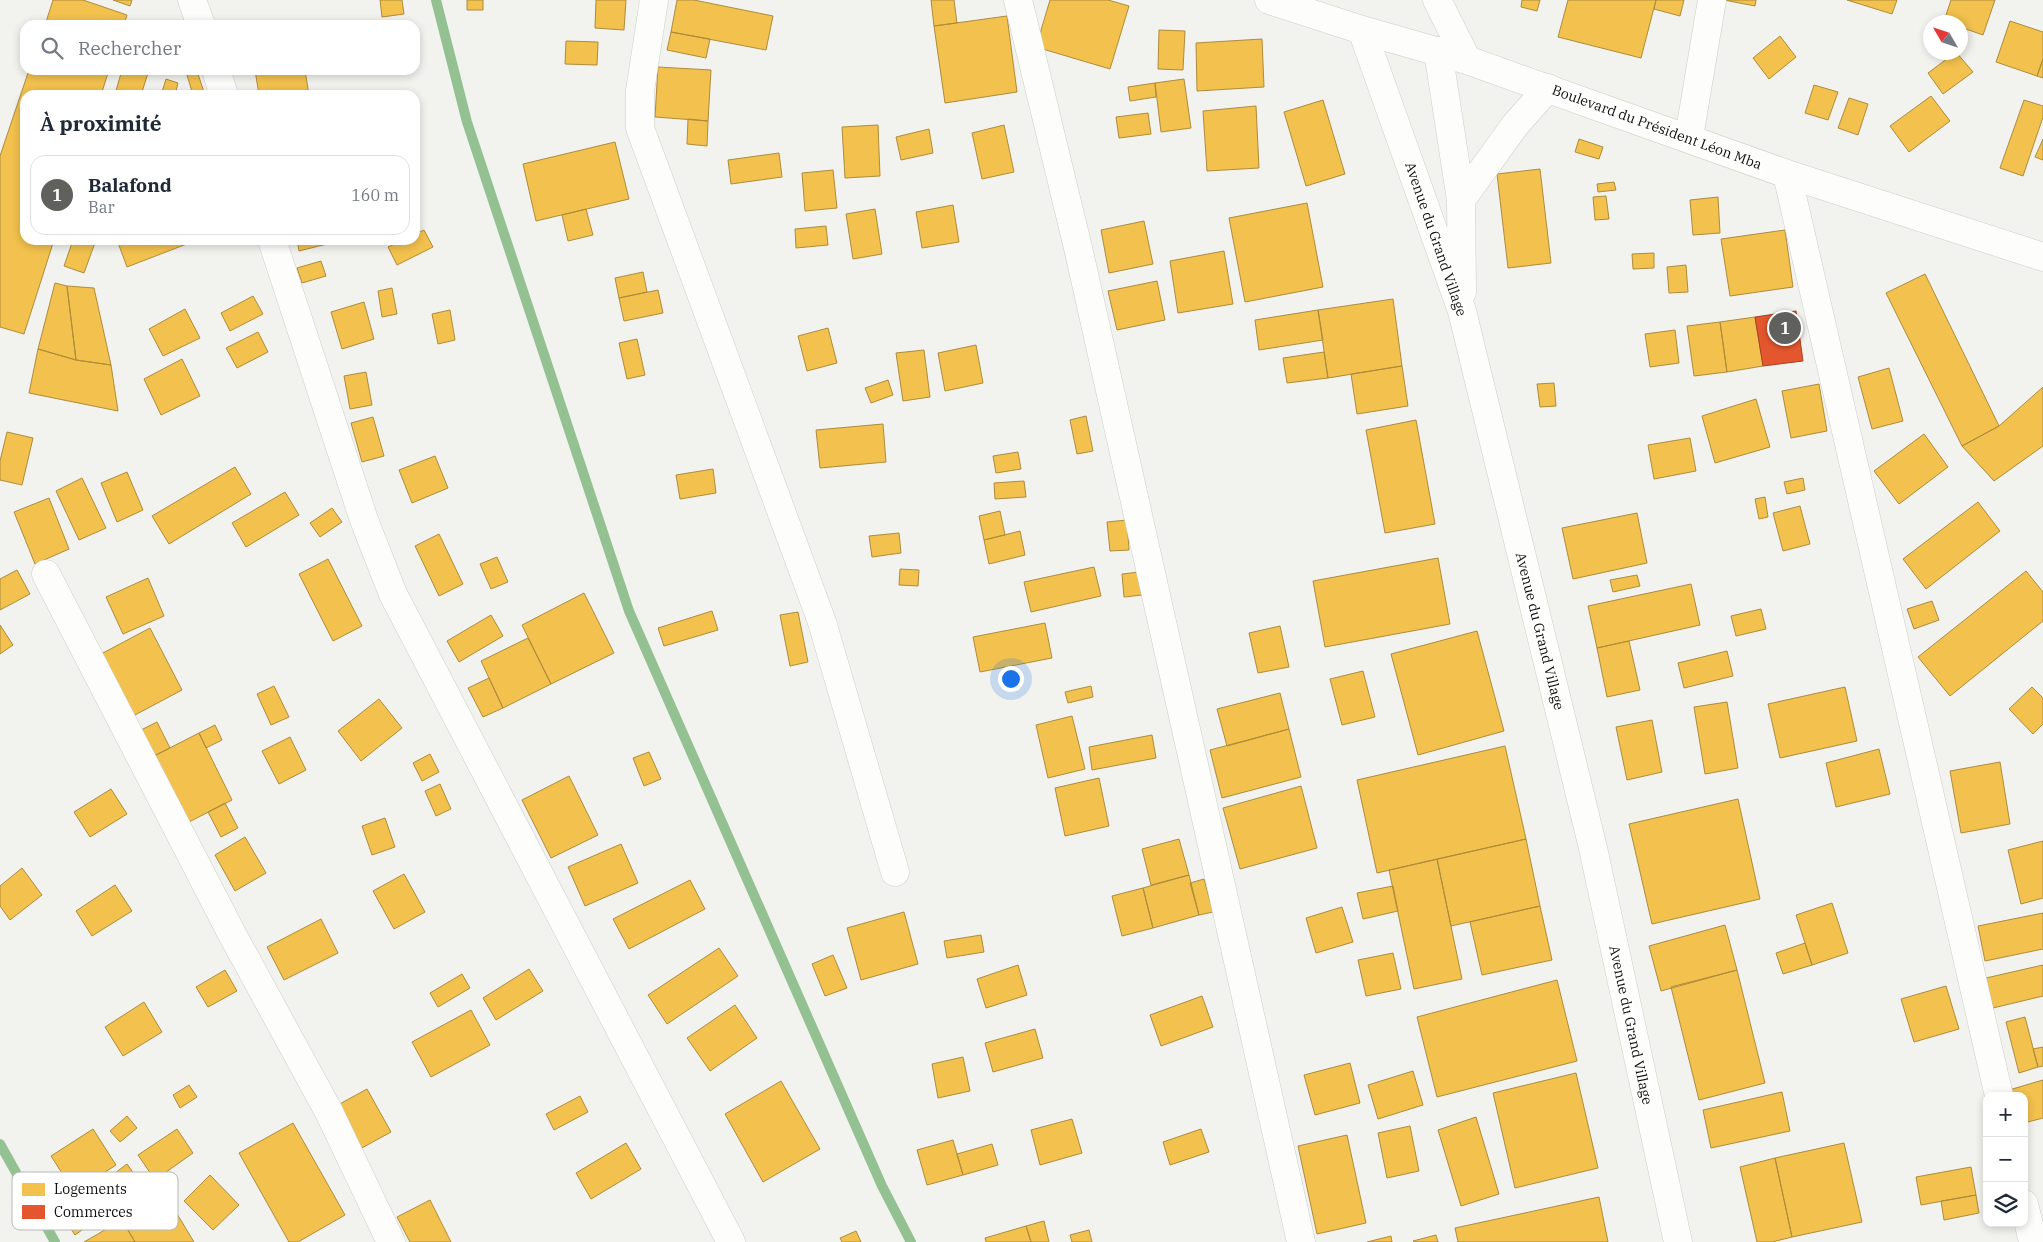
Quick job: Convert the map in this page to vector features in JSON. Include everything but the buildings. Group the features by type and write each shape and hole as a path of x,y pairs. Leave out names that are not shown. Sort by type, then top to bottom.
{"street":[{"path":"192,0 199,20"},
{"path":"654,0 640,92 640,128 822,622 895,872"},
{"path":"1018,0 1079,252 1301,1242"},
{"name":"Boulevard du Président Léon Mba","path":"1269,0 1319,8 1362,30 1467,60 1787,174 2043,257"},
{"path":"1437,0 1467,60"},
{"path":"1690,138 1712,0"},
{"name":"Avenue du Grand Village","path":"1362,30 1462,311 1593,848 1678,1242"},
{"path":"1438,51 1461,200 1462,311"},
{"path":"218,75 222,90"},
{"path":"1461,200 1516,124 1548,88"},
{"path":"1787,174 1998,1092"},
{"path":"274,245 364,520 393,594 731,1242"},
{"path":"46,574 232,934 329,1112 391,1242"},
{"path":"2028,1221 2033,1242"}],"waterway":[{"path":"436,0 467,122 629,611 882,1186 911,1242"},
{"path":"0,1144 16,1172"},
{"path":"48,1230 55,1242"}],"place":[{"name":"Balafond","path":"1785,328"}]}
